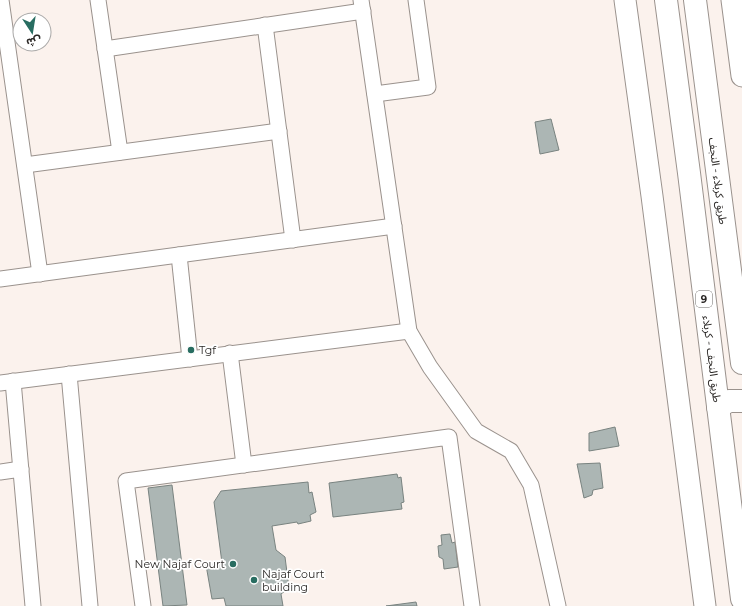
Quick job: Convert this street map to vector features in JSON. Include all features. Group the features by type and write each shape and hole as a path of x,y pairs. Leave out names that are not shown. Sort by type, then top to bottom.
{"highway":[{"name":"طريق النجف - کربلاء","path":"666,0 690,173 742,599"},
{"name":"طريق کربلاء - النجف","path":"695,0 741,353"},
{"path":"710,346 722,349 734,346 741,353"},
{"path":"718,407 729,401 742,401"}],"main road":[{"path":"625,0 705,606"},
{"path":"732,0 742,76"}],"street":[{"path":"1,0 40,274"},
{"path":"98,0 120,152"},
{"path":"375,94 428,87 416,0"},
{"path":"105,49 266,25 362,6 409,331 430,367 476,431 511,451 531,485 558,606"},
{"path":"266,25 293,240"},
{"path":"25,164 279,131"},
{"path":"0,280 394,226"},
{"path":"179,255 190,359"},
{"path":"33,606 21,469 7,382 409,331"},
{"path":"230,354 244,465"},
{"path":"69,374 90,606"},
{"path":"143,606 126,481 449,437 472,606"},
{"path":"0,472 21,469"}],"building":[{"path":"551,119 559,150 540,154 535,122"},
{"path":"615,427 619,446 589,451 589,433"},
{"path":"600,463 603,488 593,490 592,495 584,498 577,464"},
{"path":"397,474 398,478 401,477 404,502 401,503 402,509 333,517 329,483"},
{"path":"308,482 309,493 312,492 316,512 310,515 311,521 298,524 297,522 272,526 276,550 285,557 289,588 281,594 283,606 226,606 224,598 212,599 206,565 222,563 214,502 221,491"},
{"path":"172,485 187,605 163,606 148,488"},
{"path":"450,534 452,543 455,542 458,567 444,569 443,559 439,557 438,546 442,545 441,535"},
{"path":"416,602 417,606 386,606"}],"place":[{"name":"Tgf","path":"191,350"},
{"name":"New Najaf Court","path":"233,564"},
{"name":"Najaf Court building","path":"254,580"}]}
